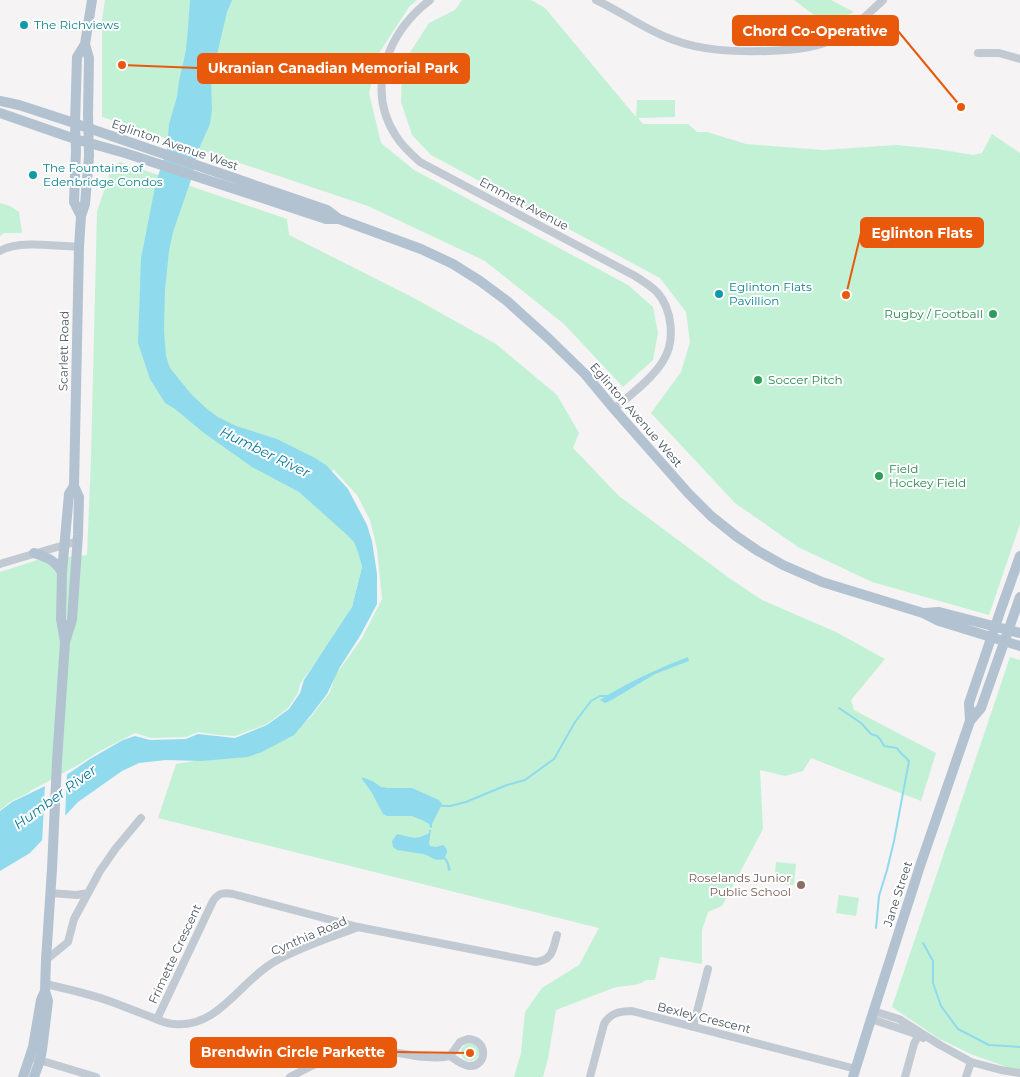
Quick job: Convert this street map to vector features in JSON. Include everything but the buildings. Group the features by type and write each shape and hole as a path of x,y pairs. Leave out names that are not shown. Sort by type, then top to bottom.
{"main road":[{"name":"Scarlett Road","path":"81,216 74,202 77,56 85,44 92,0"},
{"name":"Scarlett Road","path":"65,642 72,620 78,541 79,497 74,486 79,247 89,156 89,58 85,44"},
{"name":"Eglinton Avenue West","path":"0,100 126,141 421,249 452,264 480,280 507,301 548,338 585,374 688,493 711,516 758,551 822,582 923,613 939,621 1020,646"},
{"name":"Eglinton Avenue West","path":"0,113 75,139 326,214"},
{"name":"Scarlett Road","path":"34,1077 35,1059 48,1000 45,987 46,960 65,642 61,619 62,572 69,494 74,486"},
{"path":"34,553 51,559 62,572"},
{"name":"Jane Street","path":"970,721 969,704 1020,556"},
{"name":"Jane Street","path":"855,1073 921,863 970,721 980,708 1020,597"},
{"name":"Eglinton Avenue West","path":"923,613 939,612 1020,633"},
{"name":"Scarlett Road","path":"23,1077 35,1059"}],"street":[{"name":"Emmett Avenue","path":"430,0 409,19 392,47 384,65 383,103 389,124 401,144 426,165 636,276 653,289 662,300 672,328 669,349 664,360 650,376 614,409"},
{"path":"596,0 670,39 703,48 734,52 788,50 819,45 854,26 882,0"},
{"path":"978,53 999,53 1020,58"},
{"path":"0,251 11,246 23,245 79,247"},
{"path":"0,564 78,541"},
{"path":"46,960 68,942 74,919 88,893 107,861 141,818"},
{"path":"50,893 77,895 88,893"},
{"name":"Frimette Crescent","path":"157,1019 213,901 218,895 227,893 358,927"},
{"name":"Cynthia Road","path":"45,987 93,995 165,1022 180,1024 203,1020 220,1010 247,983 272,964 302,948 358,927 536,962 543,961 550,956 557,935"},
{"path":"692,1027 708,969"},
{"name":"Bexley Crescent","path":"590,1077 604,1024 611,1015 622,1011 692,1027 855,1073"},
{"path":"872,1015 940,1045"},
{"path":"872,1015 899,1019 971,1062 1020,1073"},
{"path":"905,1077 918,1036"},
{"path":"290,1077 333,1056 348,1051 376,1050 438,1058 450,1056"},
{"path":"35,1059 96,1077"},
{"path":"966,1077 971,1062"}],"green space":[{"path":"105,0 417,0 409,7 379,53 369,93 381,143 414,170 628,285 653,307 658,333 653,360 623,387 564,324 485,261 368,206 102,117 102,20"},
{"path":"462,0 531,0 545,8 636,117 637,100 675,100 675,117 638,118 643,124 688,124 697,132 707,132 746,144 823,150 896,145 973,155 982,153 992,134 1020,153 1020,524 989,615 872,582 798,547 735,503 651,413 681,372 690,342 686,312 660,278 431,155 412,135 401,102 402,65 429,23 455,10"},
{"path":"794,0 831,0 854,12 827,25"},
{"path":"120,162 287,219 289,235 412,297 496,344 557,395 579,433 573,448 619,496 729,578 762,600 836,632 885,659 851,700 854,710 936,753 921,801 811,758 803,771 785,776 760,770 763,829 722,906 708,912 702,930 702,964 660,957 655,980 646,980 635,985 613,988 556,1010 543,1077 514,1077 521,1053 525,1012 542,988 579,965 599,928 158,818 176,764 219,757 281,738 309,719 330,692 335,676 362,638 382,599 377,549 370,520 357,495 333,469 319,502 356,542 362,567 352,607 300,684 298,693 288,708 267,724 235,736 198,732 186,737 151,738 135,733 10,802 0,810 0,572 37,560 87,555 97,212 110,172"},
{"path":"0,203 10,206 19,212 22,233 4,233 0,236"},
{"path":"1010,657 1020,660 1020,1069 1013,1069 973,1055 938,1038 892,1007"},
{"path":"776,862 796,864 794,885 774,883"},
{"path":"839,895 859,898 856,916 836,913"},
{"path":"470,1043 476,1046 479,1052 476,1058 470,1061 464,1058 461,1052 464,1046"}],"water":[{"name":"Humber River","path":"190,0 232,0 227,12 211,80 212,109 210,124 198,151 169,251 165,290 164,330 166,356 170,368 191,394 207,409 236,426 277,439 315,458 326,465 348,489 367,525 372,541 377,574 377,604 360,636 340,667 327,694 294,735 262,752 248,757 201,761 166,760 139,763 122,771 78,802 30,853 0,871 0,811 12,802 62,778 123,740 135,736 150,740 186,739 198,734 235,738 267,725 289,709 300,693 304,680 352,607 362,567 354,542 299,492 252,467 165,403 150,379 138,343 141,258 156,182 167,149 169,124 177,97 186,50"},
{"path":"688,657 689,661 655,674 610,701 605,703 600,700 643,676"},
{"path":"362,777 381,787 412,788 439,800 442,804 432,824 432,828 429,824 412,816 387,816 383,814"},
{"path":"429,830 431,830 430,846 445,846 447,854 445,857 451,870 448,871 444,859 441,860 423,854 397,850 393,847 392,841 397,834 416,838 429,833"}],"pier":[{"path":"67,772 65,819 42,844 45,784"}],"waterway":[{"path":"441,806 466,802 507,785 525,780 554,759 575,722 591,701 600,696 607,696"},
{"path":"839,708 861,723 871,734 877,736 884,746 897,748 909,761 894,841 879,896 876,928"},
{"path":"923,943 933,961 933,983 941,1006 958,1029 989,1045 1020,1047"}],"place":[{"name":"The Richviews","path":"24,25"},
{"name":"Ukranian Canadian Memorial Park","path":"122,65"},
{"name":"Chord Co-Operative","path":"961,107"},
{"name":"The Fountains of Edenbridge Condos","path":"33,175"},
{"name":"Eglinton Flats Pavillion","path":"719,294"},
{"name":"Eglinton Flats","path":"846,295"},
{"name":"Rugby / Football","path":"993,314"},
{"name":"Soccer Pitch","path":"758,380"},
{"name":"Field Hockey Field","path":"879,476"},
{"name":"Roselands Junior Public School","path":"801,885"},
{"name":"Brendwin Circle Parkette","path":"470,1053"}]}
